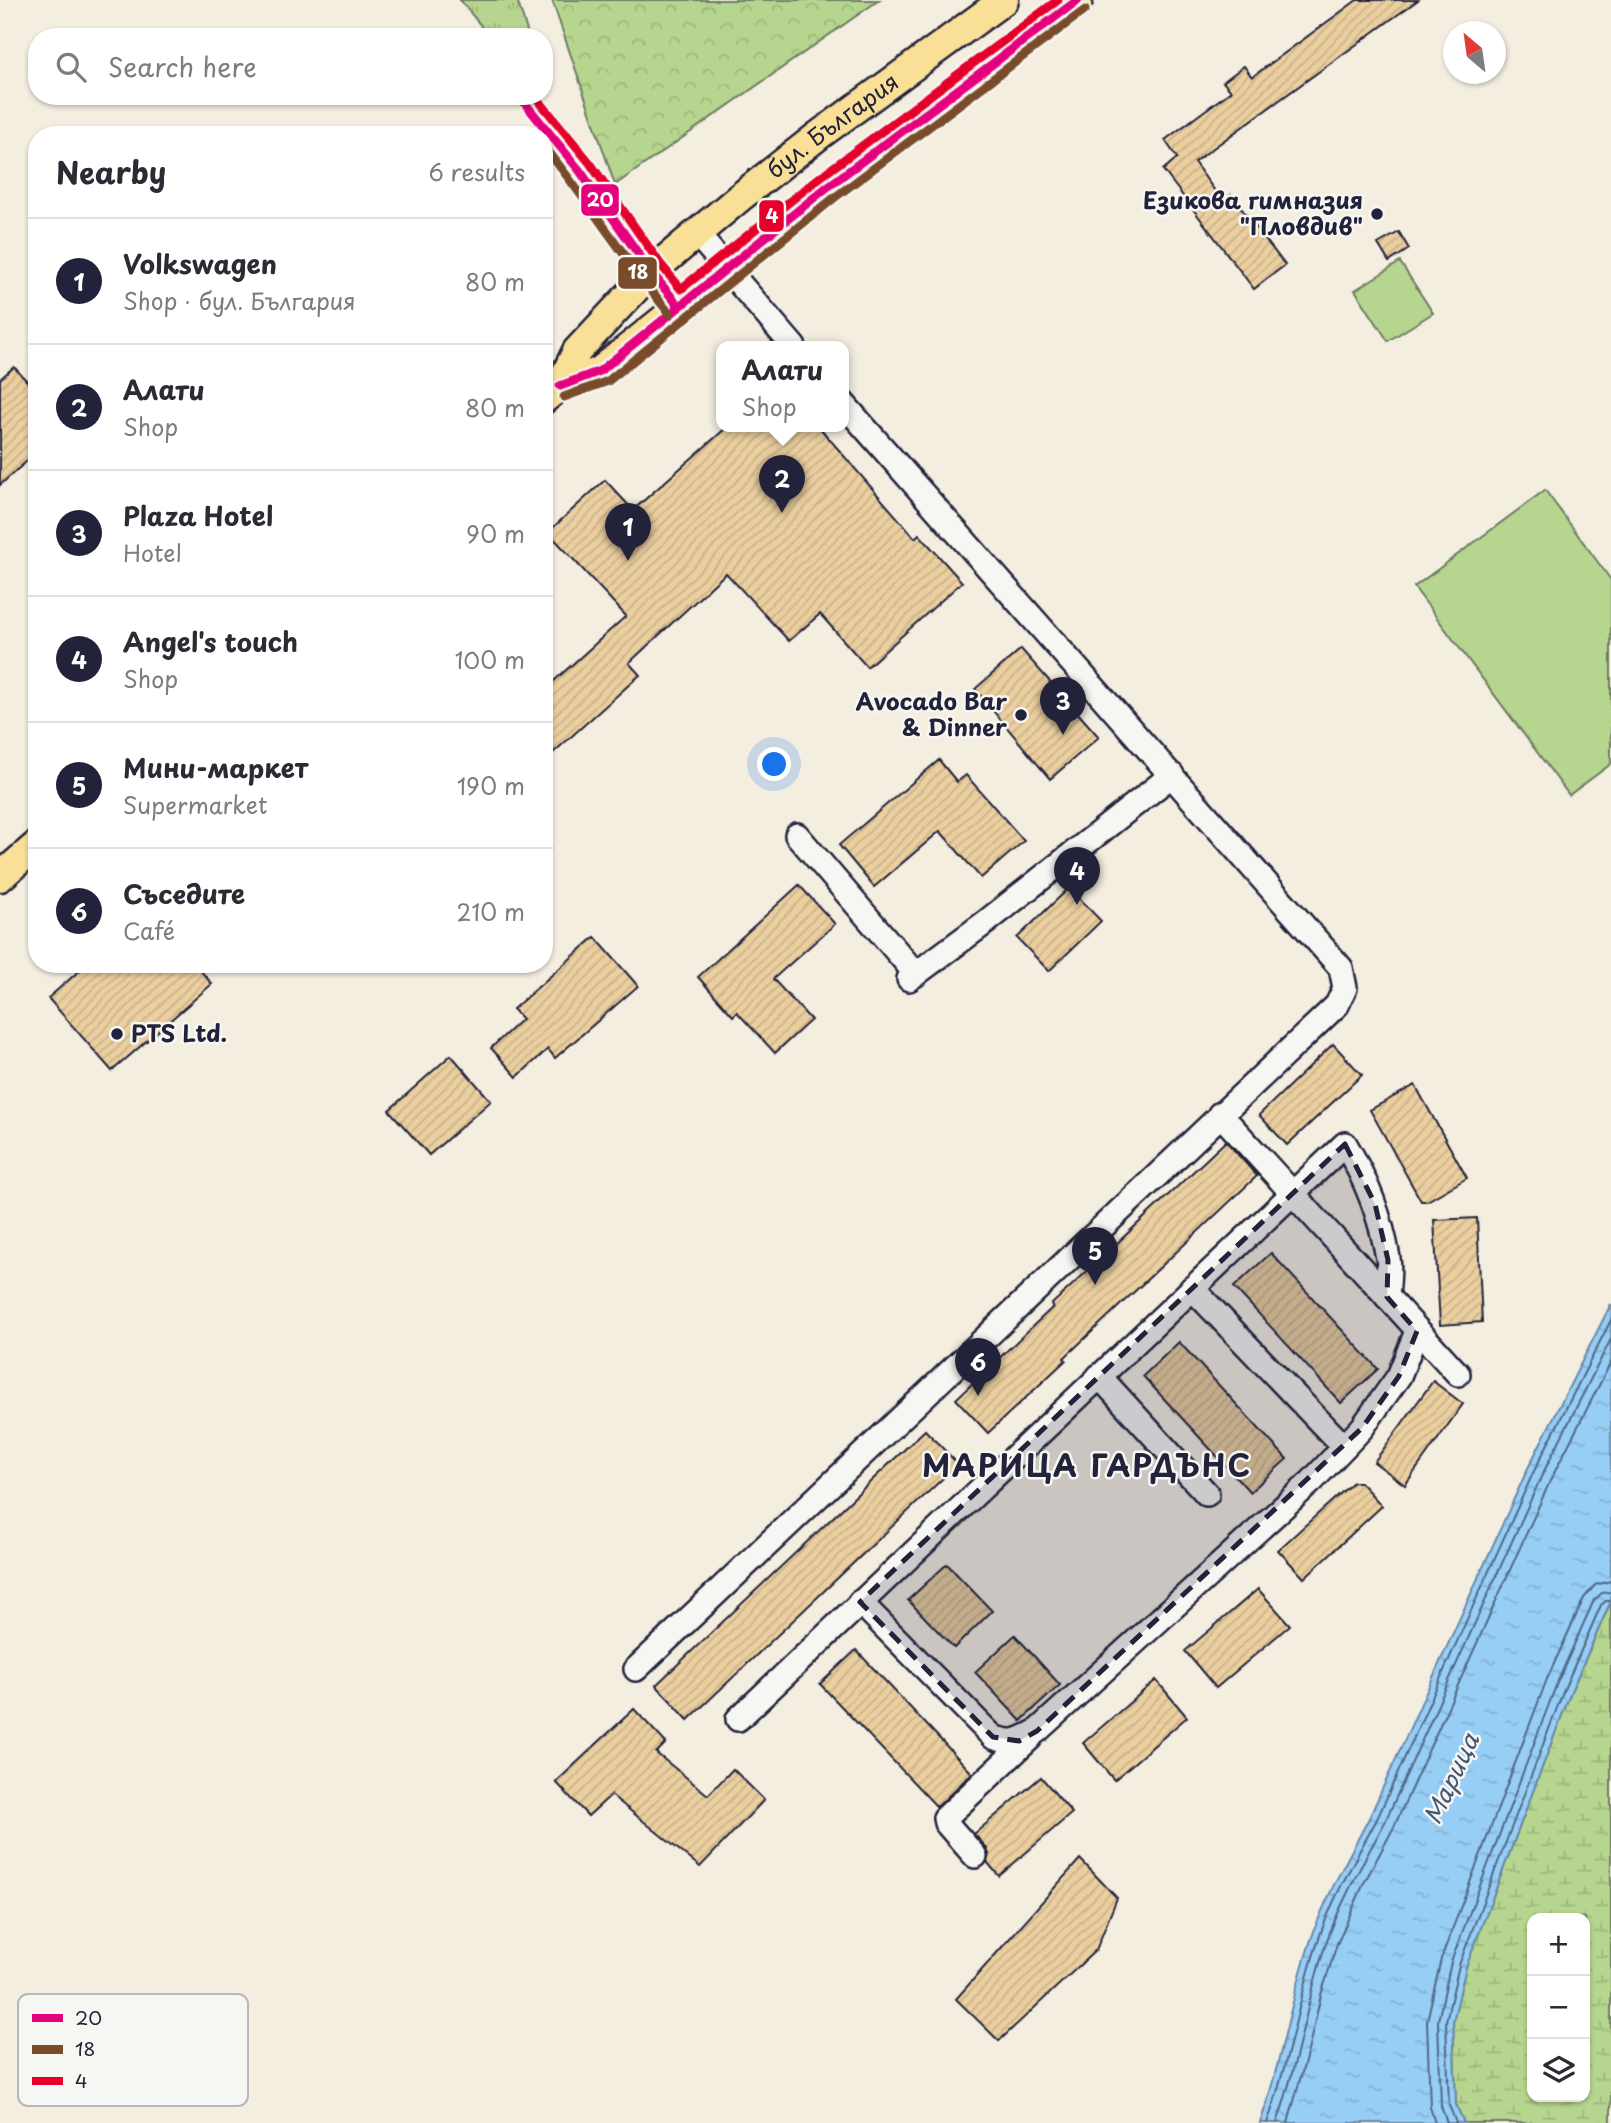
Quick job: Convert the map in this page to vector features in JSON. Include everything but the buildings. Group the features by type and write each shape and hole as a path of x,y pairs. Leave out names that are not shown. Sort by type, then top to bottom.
{"main road":[{"name":"бул. България","path":"553,390 578,351 651,272 819,135 1004,0"},
{"name":"бул. България","path":"553,392 600,372 827,188 1078,0"},
{"path":"0,877 28,853"}],"street":[{"path":"697,234 789,341"},
{"path":"636,1669 1337,1005 1345,988 1341,968 849,410"},
{"path":"797,835 912,976 986,922 1172,775"},
{"path":"1220,1114 1458,1374"},
{"path":"738,1719 1345,1143 1375,1204 1388,1260 1387,1297"},
{"path":"1192,1288 1344,1447"},
{"path":"975,1856 945,1818 1312,1481 1362,1428 1399,1376 1418,1331"},
{"path":"1099,1376 1207,1494"},
{"path":"860,1602 993,1737 1005,1742 1018,1741 1037,1731"}],"highlighted area":[{"path":"1345,1144 1375,1204 1388,1260 1387,1297 1417,1331 1399,1376 1362,1428 1037,1731 1019,1741 993,1737 860,1602"}],"green space":[{"path":"460,0 517,0 526,28 483,28"},
{"path":"552,0 879,0 615,185"},
{"path":"1400,262 1433,313 1388,341 1355,290"},
{"path":"1545,490 1611,580 1611,764 1569,795 1414,587"},
{"path":"1611,1601 1611,2123 1464,2123 1456,2105 1453,2021 1466,1967 1572,1689"}],"water":[{"name":"Марица","path":"1611,1304 1611,1601 1572,1689 1466,1967 1453,2021 1456,2105 1464,2123 1260,2123 1304,1960 1324,1906 1370,1816 1528,1468"}],"transit line":[{"name":"4","path":"542,105 590,163 661,265 681,289 819,178 1058,0"},
{"name":"20","path":"560,386 600,371 826,188 1078,0"},
{"name":"18","path":"564,397 608,381 834,198 1085,10"},
{"name":"20","path":"526,105 543,126"},
{"name":"20","path":"553,138 679,306"},
{"name":"18","path":"553,158 670,314"}],"place":[{"name":"Езикова гимназия \"Пловдив\"","path":"1377,214"},
{"name":"Алати","path":"782,513"},
{"name":"Volkswagen","path":"628,561"},
{"name":"Avocado Bar & Dinner","path":"1021,715"},
{"name":"Plaza Hotel","path":"1063,735"},
{"name":"Angel's touch","path":"1077,905"},
{"name":"PTS Ltd.","path":"117,1034"},
{"name":"Мини-маркет","path":"1095,1285"},
{"name":"Съседите","path":"978,1396"}],"district":[{"name":"МАРИЦА ГАРДЪНС","path":"1087,1467"}]}
